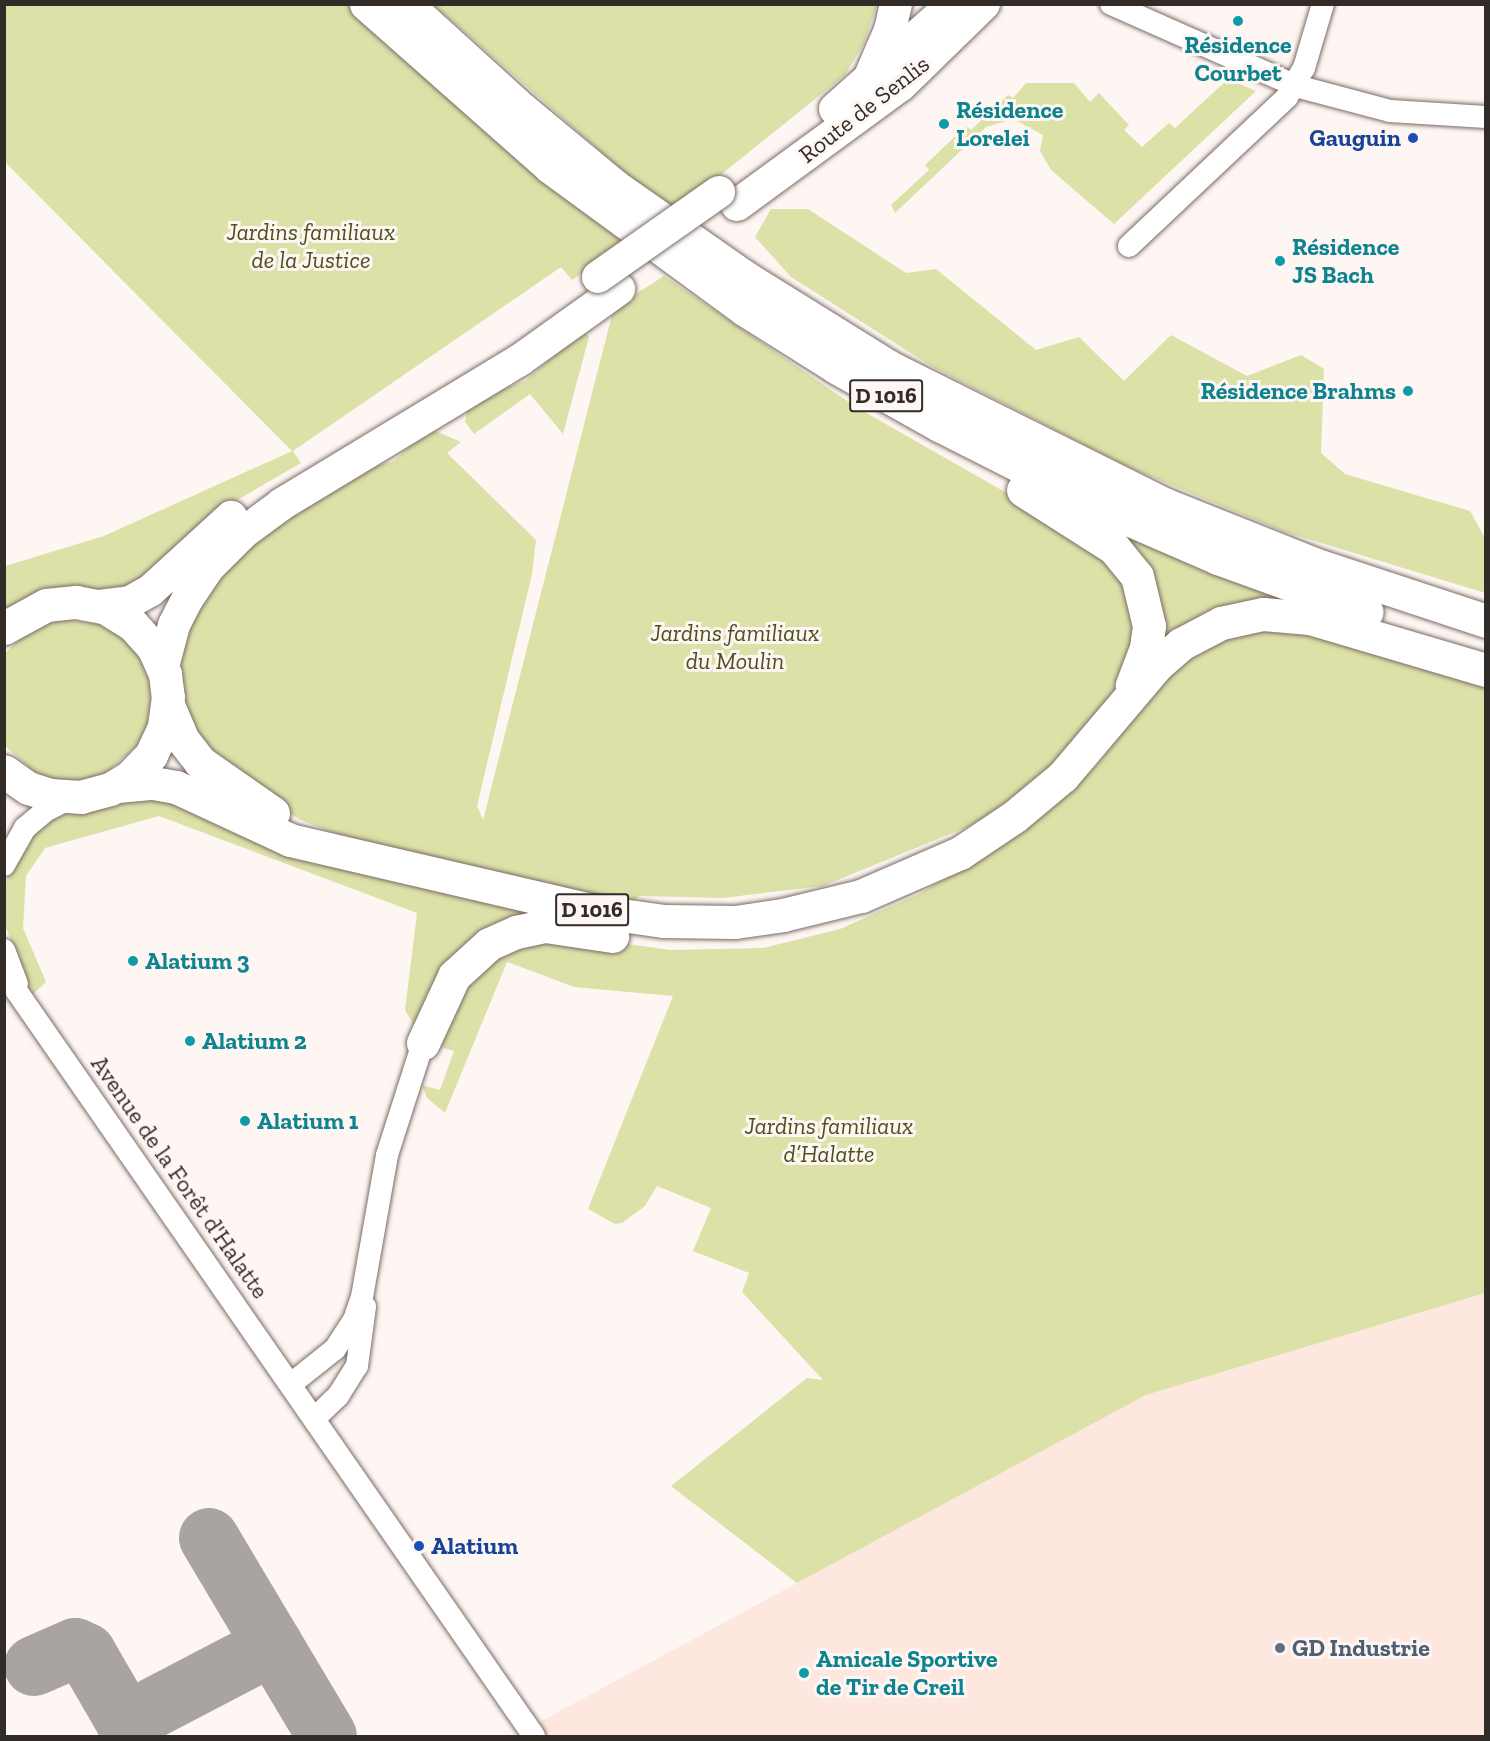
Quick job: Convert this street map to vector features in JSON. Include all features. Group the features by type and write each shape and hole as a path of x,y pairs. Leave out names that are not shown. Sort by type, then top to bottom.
{"main road":[{"name":"D 1016","path":"366,4 550,167 744,309 1102,538 1124,557 1142,589 1149,626 1143,660 1123,703"},
{"name":"D 1016","path":"406,4 448,44 576,154 657,217 789,306 889,367 1022,437 1164,504 1314,564 1485,621"},
{"path":"415,4 448,44"},
{"path":"860,90 885,45 896,4"},
{"name":"Route de Senlis","path":"728,198 860,90 953,4"},
{"name":"Route de Senlis","path":"728,198 901,85 984,4"},
{"path":"4,628 46,605 68,602 99,606 130,602 150,591 250,502 424,398 608,283 728,198"},
{"path":"4,771 36,791 73,797 117,786 136,772 155,748 168,705 163,667 174,625 188,598 208,568 243,533 282,504 520,360 608,283"},
{"name":"D 1016","path":"836,367 1026,470 1135,522 1274,580 1485,651"},
{"path":"99,606 138,629 163,667"},
{"name":"D 1016","path":"117,786 141,783 176,787 290,840 643,919 735,922 815,908 900,882 996,830 1063,776 1157,665 1181,644 1221,623 1263,614 1324,621 1485,670"},
{"name":"D 1016","path":"168,705 190,750 229,785 298,827 374,857"},
{"path":"423,1042 439,1003 458,971 478,951 516,932 558,926 636,940 698,942 749,933 815,908"}],"street":[{"path":"1096,4 1150,24 1296,86 1390,111 1485,117"},
{"path":"1111,4 1150,24"},
{"path":"1129,246 1296,86 1323,4"},
{"path":"4,865 25,828 45,811 73,797"},
{"name":"Avenue de la Forêt d'Halatte","path":"4,950 26,1002"},
{"name":"Avenue de la Forêt d'Halatte","path":"4,973 315,1418 534,1737"},
{"path":"291,1384 342,1340 358,1310 387,1155 423,1042"},
{"path":"315,1418 338,1396 357,1366 363,1341 365,1278"}],"shaded area":[{"path":"1485,1293 1485,1736 524,1736 521,1732 1146,1395"}],"green space":[{"name":"Jardins familiaux de la Justice","path":"5,5 347,5 473,121 627,241 572,280 561,267 293,451 301,463 227,506 133,592 31,598 5,609 5,566 104,536 292,451 5,162"},
{"path":"434,5 877,5 864,43 845,75 672,214"},
{"path":"1228,79 1256,91 1114,224 1051,170 1040,151 1043,135 1013,119 986,127 895,213 891,205 929,170 925,165 966,126 971,130 1008,95 1013,98 1026,83 1074,83 1090,102 1099,93 1129,125 1124,130 1142,147 1169,123 1175,128"},
{"path":"771,209 808,209 906,273 936,269 1036,350 1079,337 1124,381 1171,335 1247,376 1301,355 1324,369 1321,453 1345,474 1470,511 1485,538 1485,593 1282,531 1126,466 931,366 791,277 755,237"},
{"name":"Jardins familiaux du Moulin","path":"664,276 856,407 1105,549 1126,576 1138,639 1118,691 1041,778 984,820 823,886 723,898 640,896 630,904 360,844 301,820 248,790 192,740 175,657 191,608 252,536 359,470 394,461 429,428 461,442 447,453 536,540 532,574 477,806 483,820 612,315 620,304"},
{"path":"583,330 589,337 563,434 530,394 474,434 465,422 467,410 495,392 525,381"},
{"path":"1121,534 1278,598 1283,605 1156,651"},
{"path":"63,619 98,624 122,637 140,657 150,682 150,718 139,743 106,773 80,781 53,779 36,773 5,746 4,654 28,631"},
{"name":"Jardins familiaux d’Halatte","path":"1237,626 1289,628 1485,676 1485,1293 1146,1395 797,1583 671,1486 807,1378 823,1380 742,1292 749,1273 693,1251 711,1208 657,1186 645,1206 622,1223 615,1224 588,1209 673,996 574,987 507,962 445,1113 427,1098 422,1085 440,1090 454,1051 434,1045 455,1001 494,950 569,936 671,950 763,948 840,929 921,893 1022,831 1096,766 1161,678 1197,647"},
{"path":"141,792 561,917 521,920 414,1025 405,1010 417,913 159,816 45,848 26,876 23,928 46,982 32,995 5,925 5,884 15,860 43,823 56,815"}],"taxiway":[{"path":"209,1538 327,1736"},
{"path":"135,1736 126,1722 273,1645"},
{"path":"34,1666 75,1648 86,1653 126,1722"}],"place":[{"name":"Résidence Courbet","path":"1238,21"},
{"name":"Résidence Lorelei","path":"944,124"},
{"name":"Gauguin","path":"1413,138"},
{"name":"Résidence JS Bach","path":"1280,261"},
{"name":"Résidence Brahms","path":"1408,391"},
{"name":"Alatium 3","path":"133,961"},
{"name":"Alatium 2","path":"190,1041"},
{"name":"Alatium 1","path":"245,1121"},
{"name":"Alatium","path":"419,1546"},
{"name":"GD Industrie","path":"1280,1648"},
{"name":"Amicale Sportive de Tir de Creil","path":"804,1673"}]}
